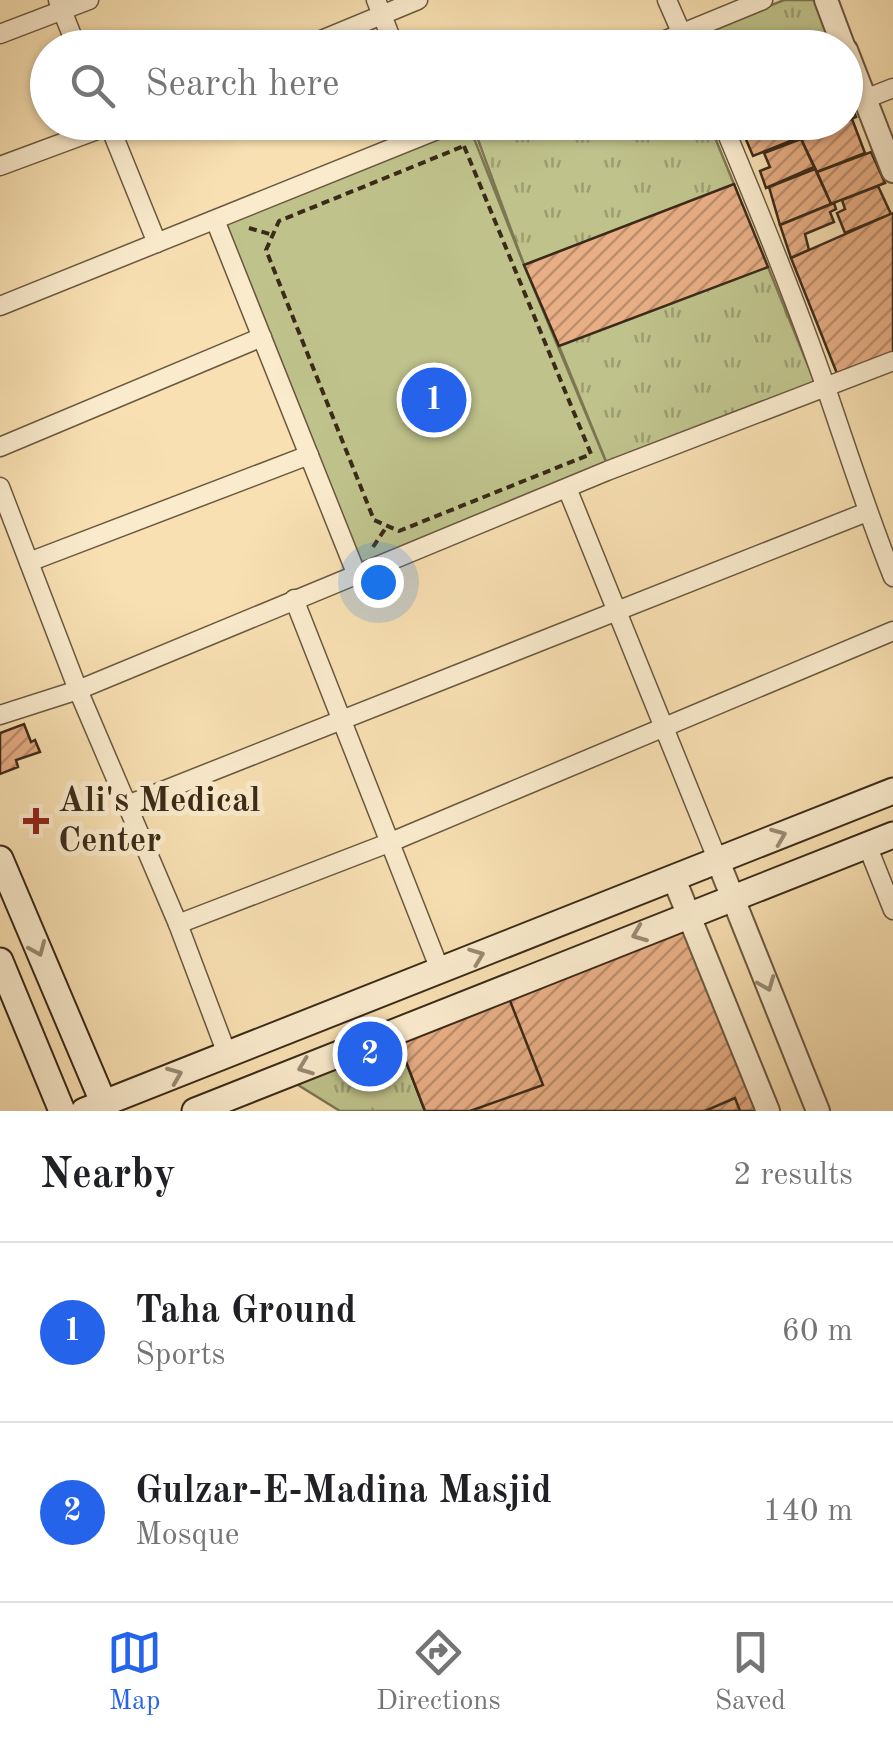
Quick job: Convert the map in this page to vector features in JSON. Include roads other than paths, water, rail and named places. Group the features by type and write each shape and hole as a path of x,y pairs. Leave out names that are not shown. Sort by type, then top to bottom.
{"main road":[{"path":"0,859 94,1107 142,1100 227,1054 893,791"},
{"path":"195,1111 688,915 737,909 893,834"},
{"path":"0,961 62,1111"}],"street":[{"path":"0,34 60,5 89,0"},
{"path":"337,30 379,8 418,0"},
{"path":"667,0 680,30"},
{"path":"704,30 763,0"},
{"path":"826,0 838,30"},
{"path":"60,5 70,30"},
{"path":"865,99 893,88"},
{"path":"863,94 893,170"},
{"path":"0,166 69,140"},
{"path":"117,140 157,243"},
{"path":"0,306 400,140"},
{"path":"730,140 826,387 893,577"},
{"path":"215,220 356,573"},
{"path":"0,447 262,337"},
{"path":"0,716 78,690 567,488 893,362"},
{"path":"29,562 309,455"},
{"path":"0,487 78,690 178,924 227,1054"},
{"path":"567,488 818,1111"},
{"path":"127,806 867,512"},
{"path":"294,599 440,970"},
{"path":"178,924 391,842 893,631"},
{"path":"867,845 893,910"},
{"path":"674,878 768,1111"},
{"path":"698,940 709,919 737,909"}],"place":[{"name":"Taha Ground","path":"434,400"},
{"name":"Ali's Medical Center","path":"36,821"},
{"name":"Gulzar-E-Madina Masjid","path":"370,1054"}]}
